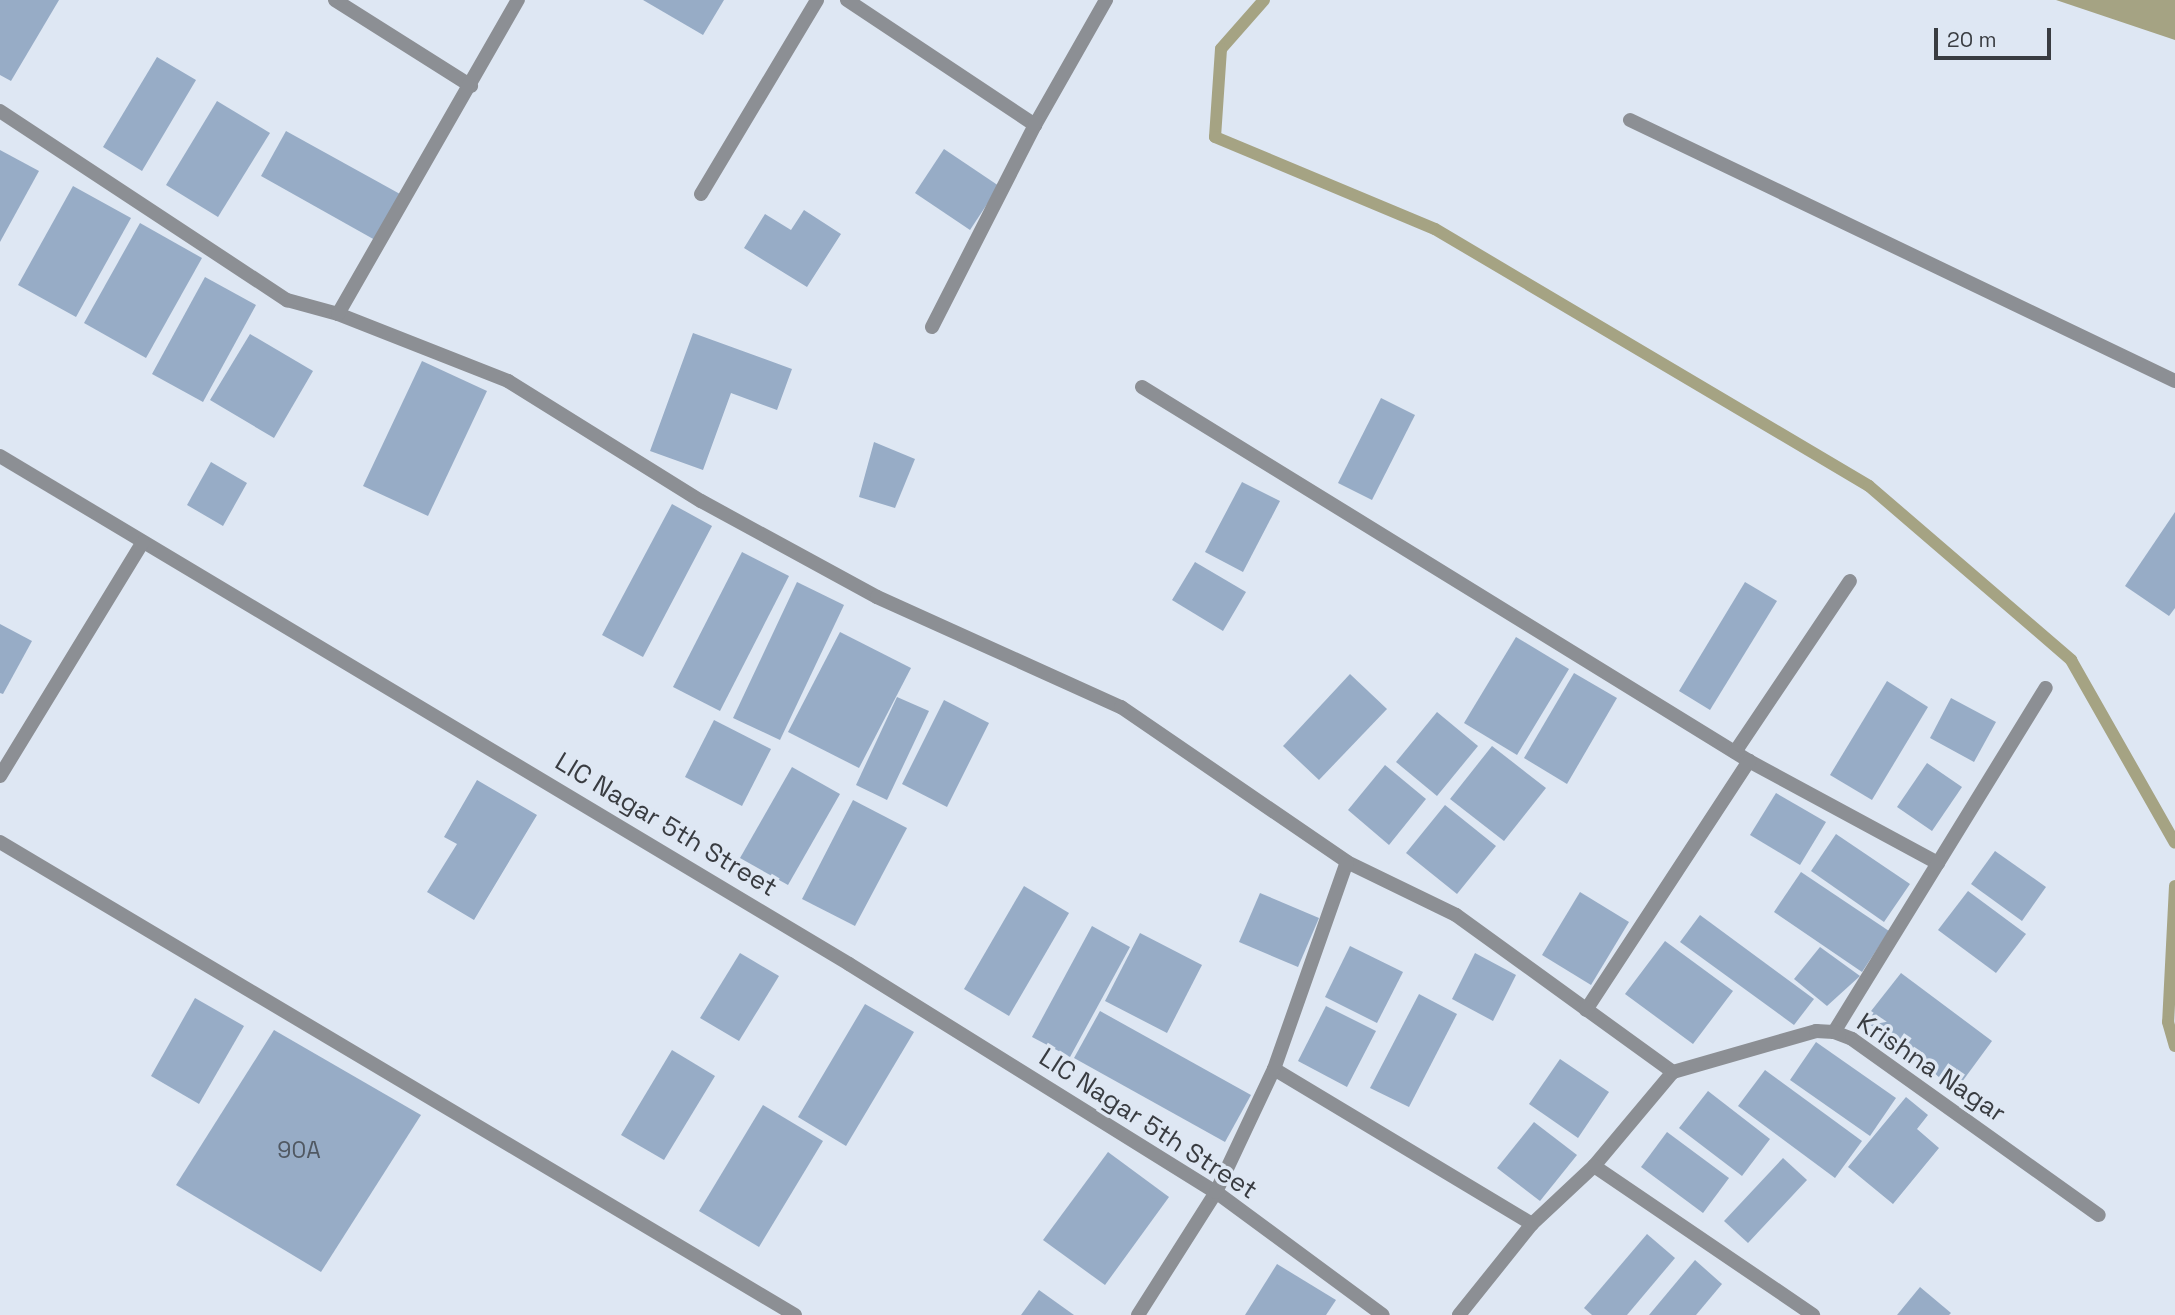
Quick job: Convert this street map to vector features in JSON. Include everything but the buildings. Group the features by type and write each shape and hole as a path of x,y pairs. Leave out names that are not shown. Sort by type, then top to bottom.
{"street":[{"path":"335,0 471,86"},
{"path":"338,314 519,0"},
{"path":"701,194 817,0"},
{"path":"847,0 1035,125"},
{"path":"932,327 1035,125 1106,0"},
{"path":"0,111 287,300 338,314 508,382 701,501 877,597 1121,707 1347,862 1456,915 1673,1072 1594,1166 1532,1224 1459,1315"},
{"path":"1630,120 2175,381"},
{"path":"1142,387 1749,761 1938,863"},
{"name":"LIC Nagar 5th Street","path":"0,456 767,915 1216,1192 1383,1315"},
{"path":"0,776 143,542"},
{"path":"1735,752 1850,581"},
{"path":"1834,1032 2046,688"},
{"path":"1586,1010 1749,761"},
{"path":"0,842 795,1315"},
{"path":"1139,1315 1216,1192 1274,1069 1347,862"},
{"name":"Krishna Nagar","path":"1673,1072 1816,1031 1834,1032 1852,1039 2099,1215"},
{"path":"1274,1069 1532,1224"},
{"path":"1594,1166 1813,1315"}],"shaded area":[{"path":"2056,0 2175,0 2175,40"}],"waterway":[{"path":"1264,0 1221,49 1215,137 1435,229 1869,486 2071,660 2175,843"},
{"path":"2175,886 2168,1022 2175,1046"}]}
